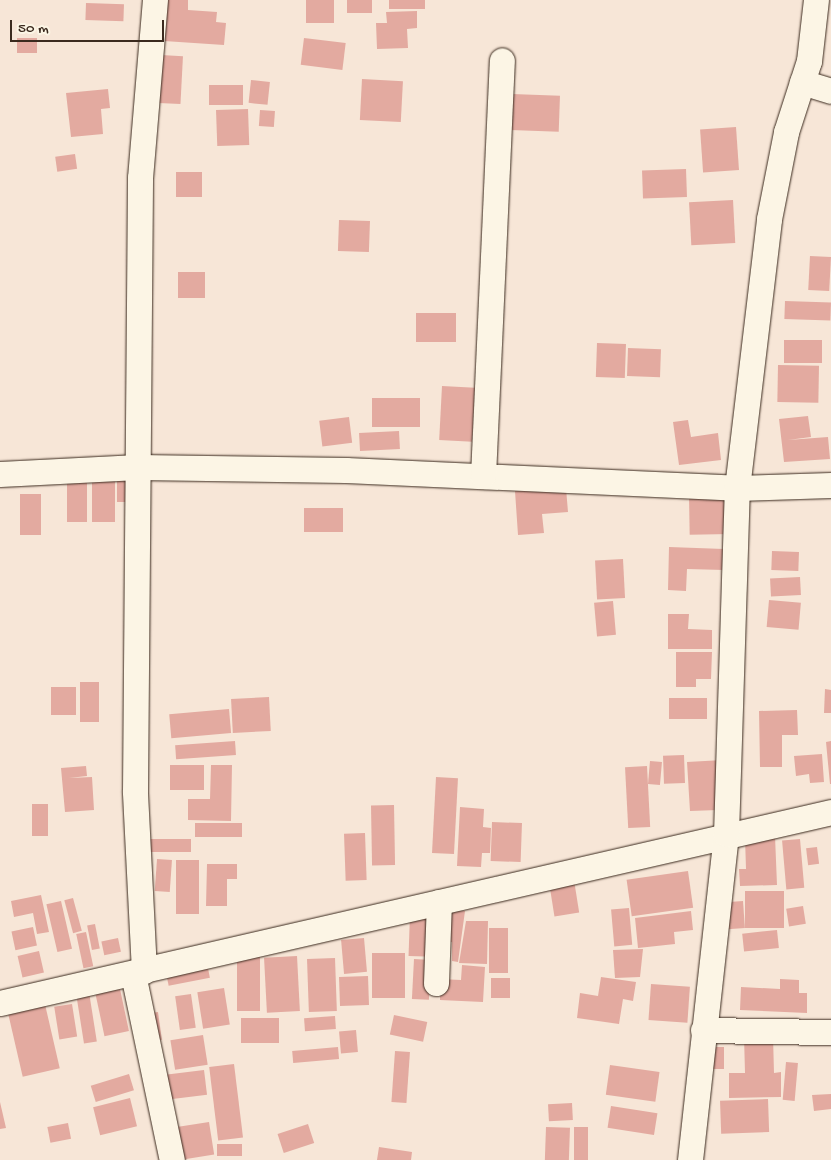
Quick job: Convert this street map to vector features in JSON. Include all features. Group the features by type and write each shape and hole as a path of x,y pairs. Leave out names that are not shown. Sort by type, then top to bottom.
{"street":[{"path":"155,0 140,178 135,791 139,972 172,1160"},
{"path":"690,1160 726,834 738,488 769,220 786,132 806,72 816,0"},
{"path":"483,476 502,60"},
{"path":"806,72 831,91"},
{"path":"0,474 138,467 483,476 738,488 831,484"},
{"path":"0,1003 726,834 831,812"},
{"path":"436,984 439,902"},
{"path":"703,1030 831,1032"}],"building":[{"path":"167,0 188,0 188,10 217,12 216,22 226,23 224,45 164,41"},
{"path":"306,0 334,0 334,23 306,23"},
{"path":"347,0 372,0 372,13 347,13"},
{"path":"389,0 425,0 425,9 389,9"},
{"path":"86,3 124,4 123,21 85,20"},
{"path":"417,11 417,28 407,29 408,48 377,49 376,23 387,23 386,12"},
{"path":"17,38 37,38 37,53 17,53"},
{"path":"304,38 346,43 342,70 301,65"},
{"path":"161,55 183,56 180,104 158,103"},
{"path":"362,79 403,81 401,122 360,120"},
{"path":"251,80 270,82 267,105 249,103"},
{"path":"209,85 243,85 243,105 209,105"},
{"path":"108,89 110,108 101,109 103,134 71,137 66,93"},
{"path":"512,94 560,96 559,132 511,130"},
{"path":"248,109 249,145 217,146 216,110"},
{"path":"260,110 275,111 274,127 259,126"},
{"path":"736,127 739,170 703,172 700,130"},
{"path":"75,154 77,169 57,172 55,157"},
{"path":"686,169 687,197 643,199 642,171"},
{"path":"176,172 202,172 202,197 176,197"},
{"path":"733,200 735,243 691,245 689,202"},
{"path":"339,220 370,221 369,252 338,251"},
{"path":"810,256 831,257 829,291 808,290"},
{"path":"178,272 205,272 205,298 178,298"},
{"path":"785,301 831,303 830,321 784,319"},
{"path":"416,313 456,313 456,342 416,342"},
{"path":"784,340 822,340 822,363 784,363"},
{"path":"597,343 626,344 625,378 596,377"},
{"path":"628,348 661,349 660,377 627,376"},
{"path":"778,365 819,366 818,403 777,402"},
{"path":"442,386 475,388 472,442 439,440"},
{"path":"372,398 420,398 420,427 372,427"},
{"path":"808,416 811,437 788,440 828,437 830,459 784,462 779,419"},
{"path":"349,417 352,443 322,446 319,421"},
{"path":"688,420 691,437 718,433 721,460 679,465 673,422"},
{"path":"399,431 400,449 360,451 359,433"},
{"path":"117,473 130,473 130,502 117,502"},
{"path":"67,481 87,481 87,522 67,522"},
{"path":"92,481 115,481 115,522 92,522"},
{"path":"566,488 568,512 542,514 544,533 518,535 515,491"},
{"path":"20,494 41,494 41,535 20,535"},
{"path":"730,495 731,534 690,535 689,496"},
{"path":"304,508 343,508 343,532 304,532"},
{"path":"669,547 724,549 724,570 687,569 686,591 668,590"},
{"path":"772,551 799,552 798,571 771,570"},
{"path":"623,559 625,598 597,599 595,560"},
{"path":"800,577 801,595 771,597 770,579"},
{"path":"769,600 801,603 799,630 767,627"},
{"path":"613,601 616,635 597,637 594,603"},
{"path":"668,614 689,614 688,629 712,630 712,649 668,649"},
{"path":"676,652 712,652 711,679 696,679 696,687 676,687"},
{"path":"80,682 99,682 99,722 80,722"},
{"path":"51,687 76,687 76,715 51,715"},
{"path":"825,689 831,690 831,713 824,713"},
{"path":"269,697 271,731 233,733 231,699"},
{"path":"669,698 707,698 707,719 669,719"},
{"path":"229,709 231,733 171,738 169,714"},
{"path":"797,710 798,735 782,735 782,767 760,767 759,711"},
{"path":"235,741 236,755 176,759 175,745"},
{"path":"831,741 831,784 830,784 826,742"},
{"path":"822,754 824,782 810,783 809,774 796,776 794,756"},
{"path":"684,755 685,783 664,784 663,756"},
{"path":"723,760 718,810 690,811 687,762"},
{"path":"650,761 662,762 660,785 648,784"},
{"path":"170,765 204,765 204,790 170,790"},
{"path":"211,765 232,765 231,821 188,820 188,799 210,799"},
{"path":"86,766 87,776 69,778 92,777 94,810 65,812 61,768"},
{"path":"647,766 650,827 628,828 625,767"},
{"path":"436,777 458,778 454,854 432,853"},
{"path":"32,804 48,804 48,836 32,836"},
{"path":"371,805 394,805 395,865 372,865"},
{"path":"460,807 484,809 483,827 491,828 490,853 482,853 481,867 457,866"},
{"path":"492,822 522,823 521,862 491,861"},
{"path":"195,823 242,823 242,837 195,837"},
{"path":"365,833 367,880 346,881 344,834"},
{"path":"775,836 777,885 740,886 739,869 746,869 745,838"},
{"path":"149,839 191,839 191,852 149,852"},
{"path":"800,839 804,888 786,889 782,841"},
{"path":"817,847 819,864 808,865 806,848"},
{"path":"157,859 172,860 170,892 155,891"},
{"path":"176,860 199,860 199,914 176,914"},
{"path":"207,864 237,864 237,879 227,879 227,906 206,906"},
{"path":"688,871 693,908 632,916 627,880"},
{"path":"574,880 579,913 554,917 549,884"},
{"path":"745,891 784,891 784,928 745,928"},
{"path":"41,895 49,932 37,934 33,913 14,917 11,901"},
{"path":"73,898 82,931 73,933 64,900"},
{"path":"61,901 72,949 57,952 46,904"},
{"path":"743,901 745,928 724,929 722,902"},
{"path":"803,906 806,924 789,926 786,909"},
{"path":"629,908 632,945 614,946 611,910"},
{"path":"443,910 465,911 458,962 452,961 452,942 442,942"},
{"path":"691,911 693,930 674,932 675,944 638,948 635,918"},
{"path":"410,914 435,915 434,957 409,956"},
{"path":"466,921 488,921 487,964 459,963"},
{"path":"95,924 100,949 92,950 87,926"},
{"path":"33,927 37,946 15,950 11,932"},
{"path":"489,928 508,928 508,973 489,973"},
{"path":"777,930 779,948 744,952 742,934"},
{"path":"86,932 93,966 83,968 76,934"},
{"path":"118,938 121,952 104,955 101,942"},
{"path":"364,938 367,972 344,974 341,940"},
{"path":"643,949 640,977 615,978 613,950"},
{"path":"39,951 44,972 23,977 18,956"},
{"path":"372,953 405,953 405,998 372,998"},
{"path":"237,955 260,955 260,1011 237,1011"},
{"path":"297,956 300,1011 267,1013 264,958"},
{"path":"335,958 337,1011 309,1012 307,959"},
{"path":"414,959 431,960 429,1000 412,999"},
{"path":"207,963 210,978 169,986 166,971"},
{"path":"462,965 485,967 483,1002 440,1000 440,979 461,980"},
{"path":"368,976 369,1005 340,1006 339,977"},
{"path":"601,977 636,982 633,1001 623,999 619,1024 577,1018 580,993 598,996"},
{"path":"491,978 510,978 510,998 491,998"},
{"path":"780,979 799,980 799,993 807,993 807,1013 740,1010 741,987 780,989"},
{"path":"651,984 690,987 687,1023 648,1020"},
{"path":"224,988 230,1025 203,1029 197,992"},
{"path":"120,989 129,1031 104,1036 96,994"},
{"path":"89,992 97,1041 84,1043 76,994"},
{"path":"191,994 196,1028 180,1030 175,996"},
{"path":"44,1000 60,1068 23,1077 7,1009"},
{"path":"72,1004 77,1037 59,1039 54,1007"},
{"path":"158,1012 162,1040 148,1042 144,1014"},
{"path":"394,1015 427,1022 423,1042 390,1035"},
{"path":"335,1016 336,1029 305,1031 304,1018"},
{"path":"241,1018 279,1018 279,1043 241,1043"},
{"path":"356,1030 358,1052 341,1053 339,1031"},
{"path":"203,1035 208,1065 175,1070 170,1040"},
{"path":"744,1036 773,1036 774,1073 781,1072 781,1097 729,1098 729,1073 745,1073"},
{"path":"338,1047 339,1059 293,1063 292,1051"},
{"path":"711,1047 724,1047 724,1069 711,1069"},
{"path":"395,1051 410,1052 406,1103 391,1102"},
{"path":"786,1062 798,1063 795,1101 783,1100"},
{"path":"234,1064 243,1137 218,1140 209,1067"},
{"path":"610,1065 660,1072 655,1102 606,1095"},
{"path":"204,1070 207,1095 166,1100 163,1075"},
{"path":"129,1074 134,1090 96,1102 91,1086"},
{"path":"831,1094 831,1109 814,1111 812,1095"},
{"path":"130,1098 137,1126 100,1135 93,1107"},
{"path":"768,1099 769,1132 721,1134 720,1101"},
{"path":"0,1102 6,1128 0,1129"},
{"path":"572,1103 573,1120 549,1121 548,1104"},
{"path":"611,1106 657,1113 654,1135 608,1128"},
{"path":"209,1122 214,1155 176,1160 170,1128"},
{"path":"68,1123 71,1139 50,1143 47,1127"},
{"path":"308,1124 314,1143 284,1153 278,1134"},
{"path":"546,1127 570,1128 569,1160 545,1160"},
{"path":"574,1127 588,1127 588,1160 574,1160"},
{"path":"217,1144 242,1144 242,1156 217,1156"},
{"path":"379,1147 412,1152 411,1160 377,1160"}]}
